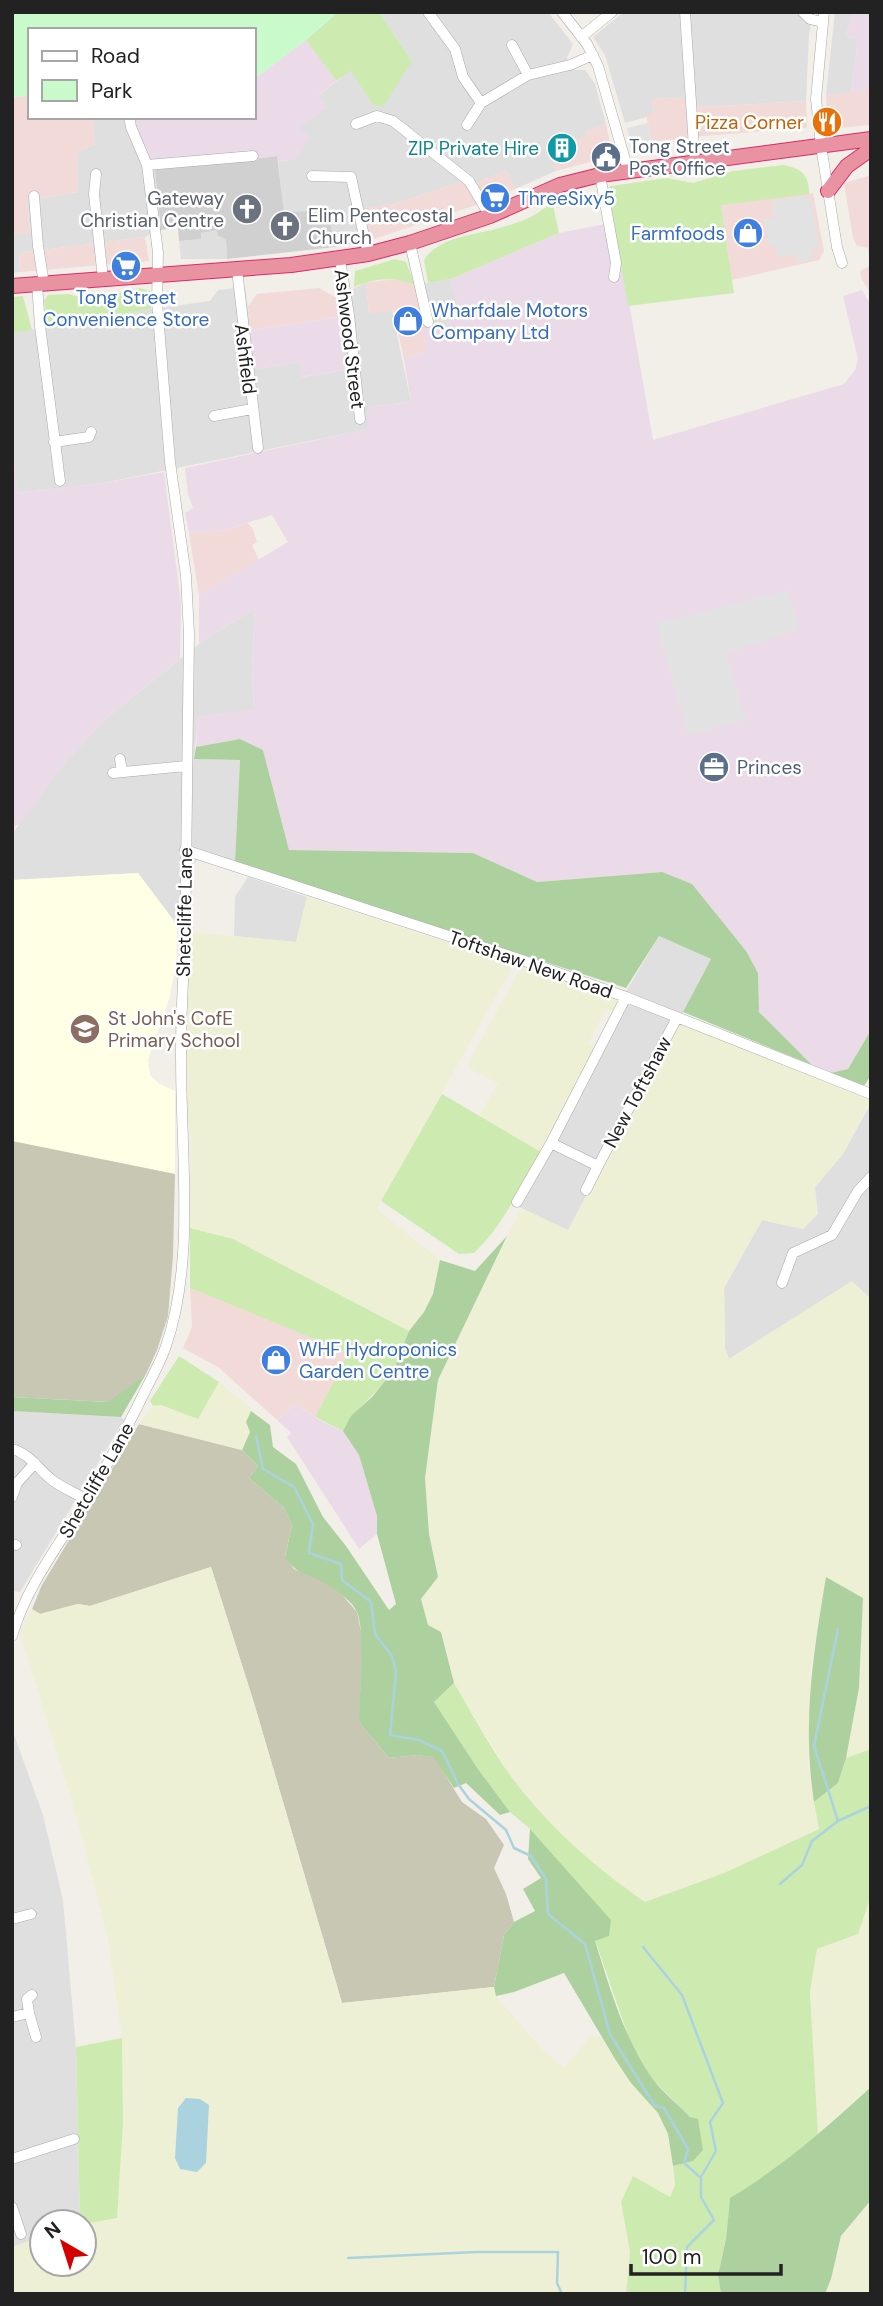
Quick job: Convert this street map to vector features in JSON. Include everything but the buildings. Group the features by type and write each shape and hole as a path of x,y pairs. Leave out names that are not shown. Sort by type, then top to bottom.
{"highway":[{"path":"12,286 340,260 410,243 490,216 560,185 600,174 871,139"},
{"path":"828,191 847,166 871,149"}],"street":[{"path":"428,12 455,49 463,77 481,103"},
{"path":"562,12 593,55 604,83 628,170"},
{"path":"581,37 611,12"},
{"path":"685,12 695,162"},
{"path":"803,12 810,19 823,17 816,99 828,191 842,263"},
{"path":"512,45 528,75"},
{"path":"467,125 481,103 528,75 570,65 593,55"},
{"path":"356,124 377,116 393,121 470,181 490,216"},
{"name":"Shetcliffe Lane","path":"12,1636 25,1600 87,1500 133,1417 165,1349 175,1317 181,1258 184,1173 181,1079 189,648 187,599 170,461 157,302 158,253 147,165 129,119"},
{"path":"147,165 253,156"},
{"path":"96,174 95,206 103,279"},
{"path":"600,174 616,263 614,277"},
{"path":"313,176 351,177 368,254"},
{"path":"34,196 40,326 60,481"},
{"path":"410,243 428,323"},
{"name":"Ashwood Street","path":"340,260 360,419"},
{"name":"Ashfield","path":"236,270 258,448"},
{"path":"214,416 252,409"},
{"path":"54,442 89,437 91,432"},
{"path":"120,760 118,773 186,766"},
{"name":"Toftshaw New Road","path":"185,850 522,960 626,997 871,1094"},
{"path":"517,1202 551,1143 626,997"},
{"name":"New Toftshaw","path":"586,1190 677,1018"},
{"name":"New Toftshaw","path":"551,1143 598,1166"},
{"path":"782,1283 793,1253 832,1235 858,1191 871,1177"},
{"path":"12,1449 18,1450 35,1463 53,1481 87,1500"},
{"path":"12,1497 17,1483 35,1463"},
{"path":"12,1919 31,1914"},
{"path":"32,1995 27,1999 36,2037"},
{"path":"12,2017 29,2013"},
{"path":"12,2159 74,2139"},
{"path":"12,2207 21,2234"}],"shaded area":[{"path":"379,12 548,12 573,44 567,58 575,70 585,70 595,84 606,124 586,131 586,137 550,152 556,171 515,189 506,170 480,182 461,182 394,204 365,208 371,240 335,247 328,211 284,213 278,161 292,160 297,128 326,108 319,95 351,70 373,105 412,61"},
{"path":"624,12 813,12 809,35 806,101 701,107 682,98 652,99 654,112 647,117 625,123 605,55 593,37"},
{"path":"835,12 853,12 846,36 858,38 851,93 826,95"},
{"path":"853,12 871,12 871,90 851,93 858,38 846,36"},
{"path":"306,40 336,81 319,95 327,108 298,128 309,136 301,152 292,160 278,161 276,156 155,170 139,133 137,119 256,119 256,78"},
{"path":"871,90 871,125 828,129 826,95"},
{"path":"28,95 28,119 92,119 95,144 77,152 78,192 27,200 30,234 12,235 12,98"},
{"path":"682,98 702,107 806,101 807,128 652,142 646,115 654,112 652,99"},
{"path":"92,119 137,119 139,133 155,170 161,230 145,237 19,253 20,272 12,273 12,235 30,233 27,200 78,192 77,152 95,144"},
{"path":"648,123 653,149 634,155 627,128"},
{"path":"606,124 613,156 556,171 550,152 555,151 553,143 586,137 585,131"},
{"path":"277,156 284,212 328,211 335,247 227,259 226,239 218,236 217,230 201,233 201,239 179,241 178,227 161,230 155,170"},
{"path":"506,170 515,189 488,201 371,240 364,208 394,204 461,182 480,182"},
{"path":"871,175 871,294 860,271 870,266 868,248 857,246 853,238 844,183"},
{"path":"813,193 824,251 819,260 732,280 721,204"},
{"path":"811,197 819,248 812,249 812,260 798,262 796,254 778,257 776,245 769,246 764,219 774,217 772,201"},
{"path":"615,222 653,440 844,384 855,370 858,359 843,296 862,290 871,305 871,1030 848,1069 830,1073 812,1065 759,1012 758,973 662,872 537,882 473,853 289,850 263,750 240,739 196,747 198,717 254,709 252,669 255,608 199,644 199,595 288,542 272,515 225,530 189,533 185,513 193,508 188,494 185,468 368,429 367,407 411,402 404,359 427,350 423,329 461,319 451,279 559,233"},
{"path":"217,230 226,239 227,259 181,259 179,241 200,239 200,233"},
{"path":"145,237 149,261 20,272 19,253"},
{"name":"Wharfdale Motors Company Ltd","path":"400,279 415,285 423,329 461,319 503,313 418,355 404,359 393,310 369,314 366,282"},
{"path":"451,279 461,319 423,329 415,285"},
{"path":"366,282 369,313 392,310 411,402 367,407 369,429 103,483 17,493 12,449 12,333 210,301 218,290 245,287 256,369 300,362 302,377 345,370 337,298"},
{"path":"319,288 337,298 338,317 250,330 248,306 257,294"},
{"path":"338,317 345,370 301,377 300,362 256,369 250,330"},
{"path":"12,449 18,493 103,483 164,472 181,603 180,659 105,719 60,768 21,823 12,828"},
{"path":"247,523 252,527 257,542 252,545 259,560 199,595 189,533 225,530"},
{"path":"788,590 799,629 726,653 746,720 688,735 656,624"},
{"path":"255,608 252,669 254,710 198,717 194,759 240,760 235,862 207,851 191,866 190,922 177,925 138,873 12,880 12,834 60,768 105,719 199,644"},
{"name":"St John's CofE Primary School","path":"138,873 177,925 176,966 169,999 148,1060 150,1075 158,1083 175,1091 175,1174 12,1141 12,880"},
{"path":"248,877 307,897 296,942 234,936 235,897"},
{"path":"307,897 514,964 377,1209 440,1260 433,1294 424,1312 409,1331 233,1239 190,1228 190,1133 186,1113 189,932 296,942"},
{"path":"659,936 711,959 568,1231 511,1203 548,1141 621,1000"},
{"path":"525,966 621,1000 614,1013 606,1009 588,1044 596,1048 541,1152 479,1115 498,1083 468,1068 517,974"},
{"path":"677,1024 741,1046 871,1100 843,1154 815,1187 818,1214 803,1229 762,1220 724,1288 725,1348 729,1359 852,1281 871,1299 871,1749 846,1758 859,1688 863,1598 826,1577 811,1664 808,1764 819,1829 724,1873 645,1903 609,1878 552,1825 509,1774 454,1683 442,1632 428,1626 421,1599 438,1577 429,1534 425,1478 438,1380 521,1208 568,1230"},
{"path":"871,1103 871,1299 852,1282 729,1359 725,1348 724,1288 762,1220 803,1229 815,1187 843,1154"},
{"path":"12,1141 175,1174 168,1316 146,1374 109,1402 12,1397"},
{"name":"WHF Hydroponics Garden Centre","path":"190,1288 350,1353 315,1417 296,1404 277,1420 218,1367 183,1348 192,1327"},
{"path":"219,1382 252,1408 246,1422 250,1432 242,1450 139,1424 153,1406 161,1405 198,1419"},
{"path":"296,1404 319,1420 343,1431 359,1455 377,1516 377,1534 359,1549 287,1437 291,1433 277,1420"},
{"path":"12,1411 121,1417 124,1420 20,1592 12,1591"},
{"path":"139,1424 242,1450 258,1466 249,1478 284,1508 292,1525 285,1556 294,1569 322,1580 343,1596 357,1612 363,1641 359,1722 389,1758 417,1755 434,1757 462,1802 486,1819 504,1845 494,1868 506,1894 514,1922 504,1935 494,1987 342,2003 211,1567 90,1606 78,1604 40,1614 32,1609 42,1585"},
{"path":"211,1567 342,2003 494,1987 496,1996 543,2050 564,2068 591,2035 601,2037 631,2083 658,2113 668,2134 675,2185 669,2198 633,2176 621,2202 630,2252 626,2294 12,2294 12,2247 28,2242 28,2278 98,2278 98,2221 117,2218 123,2123 122,2038 107,1935 77,1819 20,1633 32,1609 40,1614 78,1604 90,1606"},
{"path":"12,1729 43,1815 63,1900 76,2047 80,2208 28,2208 28,2242 12,2247"},
{"path":"871,1896 871,2087 818,2135 810,1992 817,1949 858,1934"},
{"path":"871,2200 871,2294 825,2294 841,2236"}],"green space":[{"path":"12,12 338,12 256,78 256,28 28,28 28,95 12,98"},
{"path":"338,12 379,12 412,61 384,106 373,105 351,71 336,81 306,40"},
{"path":"783,165 795,168 806,177 809,194 721,205 734,293 628,306 608,188 667,178 693,183 733,171"},
{"path":"553,205 559,233 451,279 428,283 424,260 440,245 519,222"},
{"path":"395,259 406,262 415,285 384,279 354,287 355,271"},
{"path":"140,288 150,291 151,309 49,326 44,301 48,295 68,294 87,299"},
{"path":"23,296 32,330 12,333 12,297"},
{"path":"240,739 263,750 289,850 473,853 537,882 662,872 692,884 746,951 758,973 759,1012 812,1065 683,1012 711,959 659,936 626,988 235,862 240,760 194,759 196,747"},
{"path":"871,1030 871,1075 864,1086 830,1073 848,1069"},
{"path":"442,1094 541,1152 503,1218 474,1253 459,1254 381,1201"},
{"path":"190,1228 233,1239 409,1331 392,1372 343,1431 315,1417 349,1353 190,1288"},
{"path":"507,1236 438,1380 425,1478 429,1534 438,1577 421,1599 428,1625 441,1632 454,1683 434,1702 510,1812 500,1815 466,1783 454,1788 433,1757 417,1755 389,1758 359,1722 362,1649 357,1612 341,1594 300,1572 285,1557 292,1525 284,1508 249,1478 258,1466 242,1450 250,1432 246,1422 251,1411 270,1425 273,1447 296,1464 323,1517 389,1610 396,1604 377,1534 377,1516 359,1455 343,1431 351,1416 372,1397 394,1370 409,1331 424,1312 433,1294 440,1260 475,1271"},
{"path":"179,1356 219,1382 198,1419 161,1405 153,1406 150,1401"},
{"path":"146,1374 121,1417 12,1411 12,1397 108,1402"},
{"path":"826,1577 863,1598 859,1688 846,1758 838,1783 814,1802 809,1717 813,1661"},
{"path":"454,1683 502,1764 524,1793 590,1860 645,1902 724,1873 819,1829 814,1802 838,1783 846,1758 871,1749 871,1896 858,1934 817,1949 810,1992 818,2135 765,2177 730,2199 726,2239 718,2275 721,2294 626,2294 630,2252 621,2202 633,2176 670,2197 675,2185 673,2166 693,2161 690,2117 653,2080 631,2044 595,1940 530,1829 510,1812 434,1702"},
{"path":"530,1829 611,1920 609,1936 595,1941 612,1994 625,2029 652,2078 690,2117 698,2119 703,2150 693,2161 673,2166 668,2134 658,2113 631,2083 564,1973 496,1996 494,1987 504,1935 514,1922 535,1911 523,1889 541,1878 528,1859"},
{"path":"122,2038 123,2123 117,2218 98,2221 98,2208 80,2208 76,2047"},
{"path":"871,2087 871,2200 841,2236 825,2294 721,2294 718,2275 726,2239 730,2198 786,2160"}],"water":[{"path":"186,2098 200,2099 209,2105 206,2163 197,2172 180,2169 175,2158 178,2108"}],"waterway":[{"path":"256,1436 263,1469 294,1487 313,1524 309,1553 341,1564 342,1580 371,1602 375,1634 392,1656 396,1672 390,1735 419,1740 442,1751 458,1784 469,1799 506,1830 514,1848 531,1856 546,1879 548,1914 585,1944 610,2034 655,2106 664,2108 688,2149 684,2163 701,2178 701,2197 714,2220 687,2247 685,2294"},
{"path":"838,1629 814,1746 838,1821"},
{"path":"780,1884 802,1865 812,1841 838,1821 871,1806"},
{"path":"643,1947 682,1995 723,2103 710,2122 716,2151 701,2177"},
{"path":"348,2258 476,2252 558,2252 557,2283 562,2294"}],"place":[{"name":"Pizza Corner","path":"827,122"},
{"name":"ZIP Private Hire","path":"562,148"},
{"name":"Tong Street Post Office","path":"606,157"},
{"name":"ThreeSixy5","path":"495,198"},
{"name":"Gateway Christian Centre","path":"247,209"},
{"name":"Elim Pentecostal Church","path":"285,226"},
{"name":"Farmfoods","path":"748,233"},
{"name":"Tong Street Convenience Store","path":"126,266"},
{"name":"Wharfdale Motors Company Ltd","path":"408,321"},
{"name":"Princes","path":"714,767"},
{"name":"St John's CofE Primary School","path":"85,1029"},
{"name":"WHF Hydroponics Garden Centre","path":"276,1360"}]}
